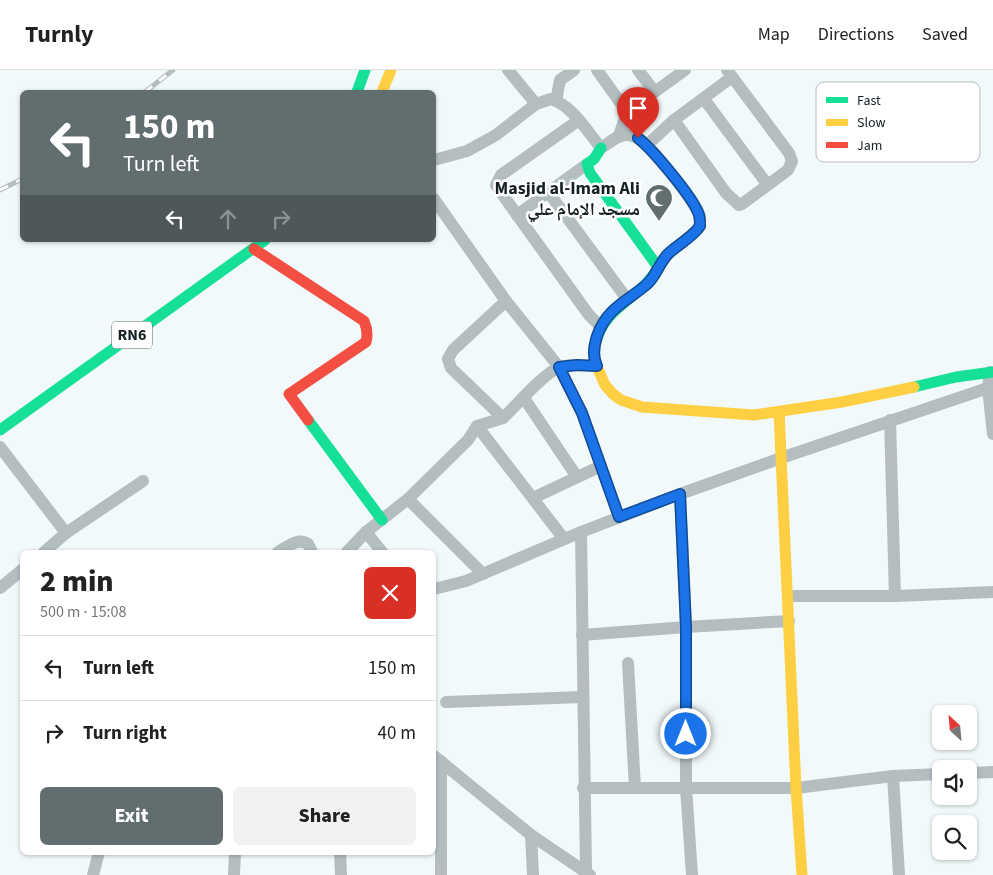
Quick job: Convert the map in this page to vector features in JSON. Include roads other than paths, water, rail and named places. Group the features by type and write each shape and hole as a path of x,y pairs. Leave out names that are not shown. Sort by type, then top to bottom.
{"street":[{"path":"358,90 365,70"},
{"path":"508,70 536,104"},
{"path":"552,70 560,80"},
{"path":"556,101 560,80 574,70"},
{"path":"597,70 627,112"},
{"path":"638,70 654,91"},
{"path":"619,136 627,112 684,70"},
{"path":"647,145 674,120 704,99 729,73 786,148 792,165 746,202 739,205 726,192 674,120"},
{"path":"383,90 390,74"},
{"path":"389,90 390,74"},
{"path":"704,99 767,184"},
{"path":"436,158 467,151 496,135 536,104 548,100 564,105 579,120 601,148"},
{"path":"579,120 501,175 496,181 498,189 589,315 600,327"},
{"path":"517,215 594,159 601,148 619,136 627,135 638,138 647,145 686,193 700,216 700,226 698,229 668,254 658,266 652,280 616,306 600,327 594,351 597,366 604,383 616,398 640,406 754,415 849,401 915,386 992,372 988,388 993,434"},
{"path":"587,164 595,180 658,266"},
{"path":"549,193 627,299"},
{"path":"436,202 506,301 559,367 582,413 619,517"},
{"name":"RN6","path":"0,430 263,242"},
{"path":"254,249 364,320 366,324 368,333 366,342 289,394 382,520"},
{"path":"503,418 451,368 448,359 453,350 506,301"},
{"path":"349,550 366,532 408,500 468,440 477,426 503,418 542,379 559,367 577,365 597,366"},
{"path":"436,588 466,581 581,532 680,494 890,420 988,388"},
{"path":"524,398 577,478"},
{"path":"779,412 796,788 802,875"},
{"path":"890,420 895,596"},
{"path":"477,426 564,539"},
{"path":"0,448 66,533"},
{"path":"533,498 601,466"},
{"path":"46,550 66,533 143,481"},
{"path":"680,494 686,627 686,788 692,875"},
{"path":"408,500 483,574"},
{"path":"366,532 380,550"},
{"path":"581,532 583,788 588,873"},
{"path":"281,550 297,541 303,541 308,544 311,550"},
{"path":"0,588 20,572"},
{"path":"788,596 895,596 993,592"},
{"path":"582,635 789,621"},
{"path":"628,663 635,788"},
{"path":"446,702 582,697"},
{"path":"437,758 531,835 588,873"},
{"path":"437,758 441,875"},
{"path":"977,773 993,772"},
{"path":"583,788 796,788 893,776 932,774"},
{"path":"893,776 899,875"},
{"path":"531,835 533,875"},
{"path":"93,875 98,855"},
{"path":"234,875 235,855"},
{"path":"340,855 341,875"}],"railway":[{"path":"148,90 173,70"},
{"path":"0,190 20,180"}],"place":[{"name":"Masjid al-Imam Ali مسجد الإمام علي","path":"659,222"}]}
